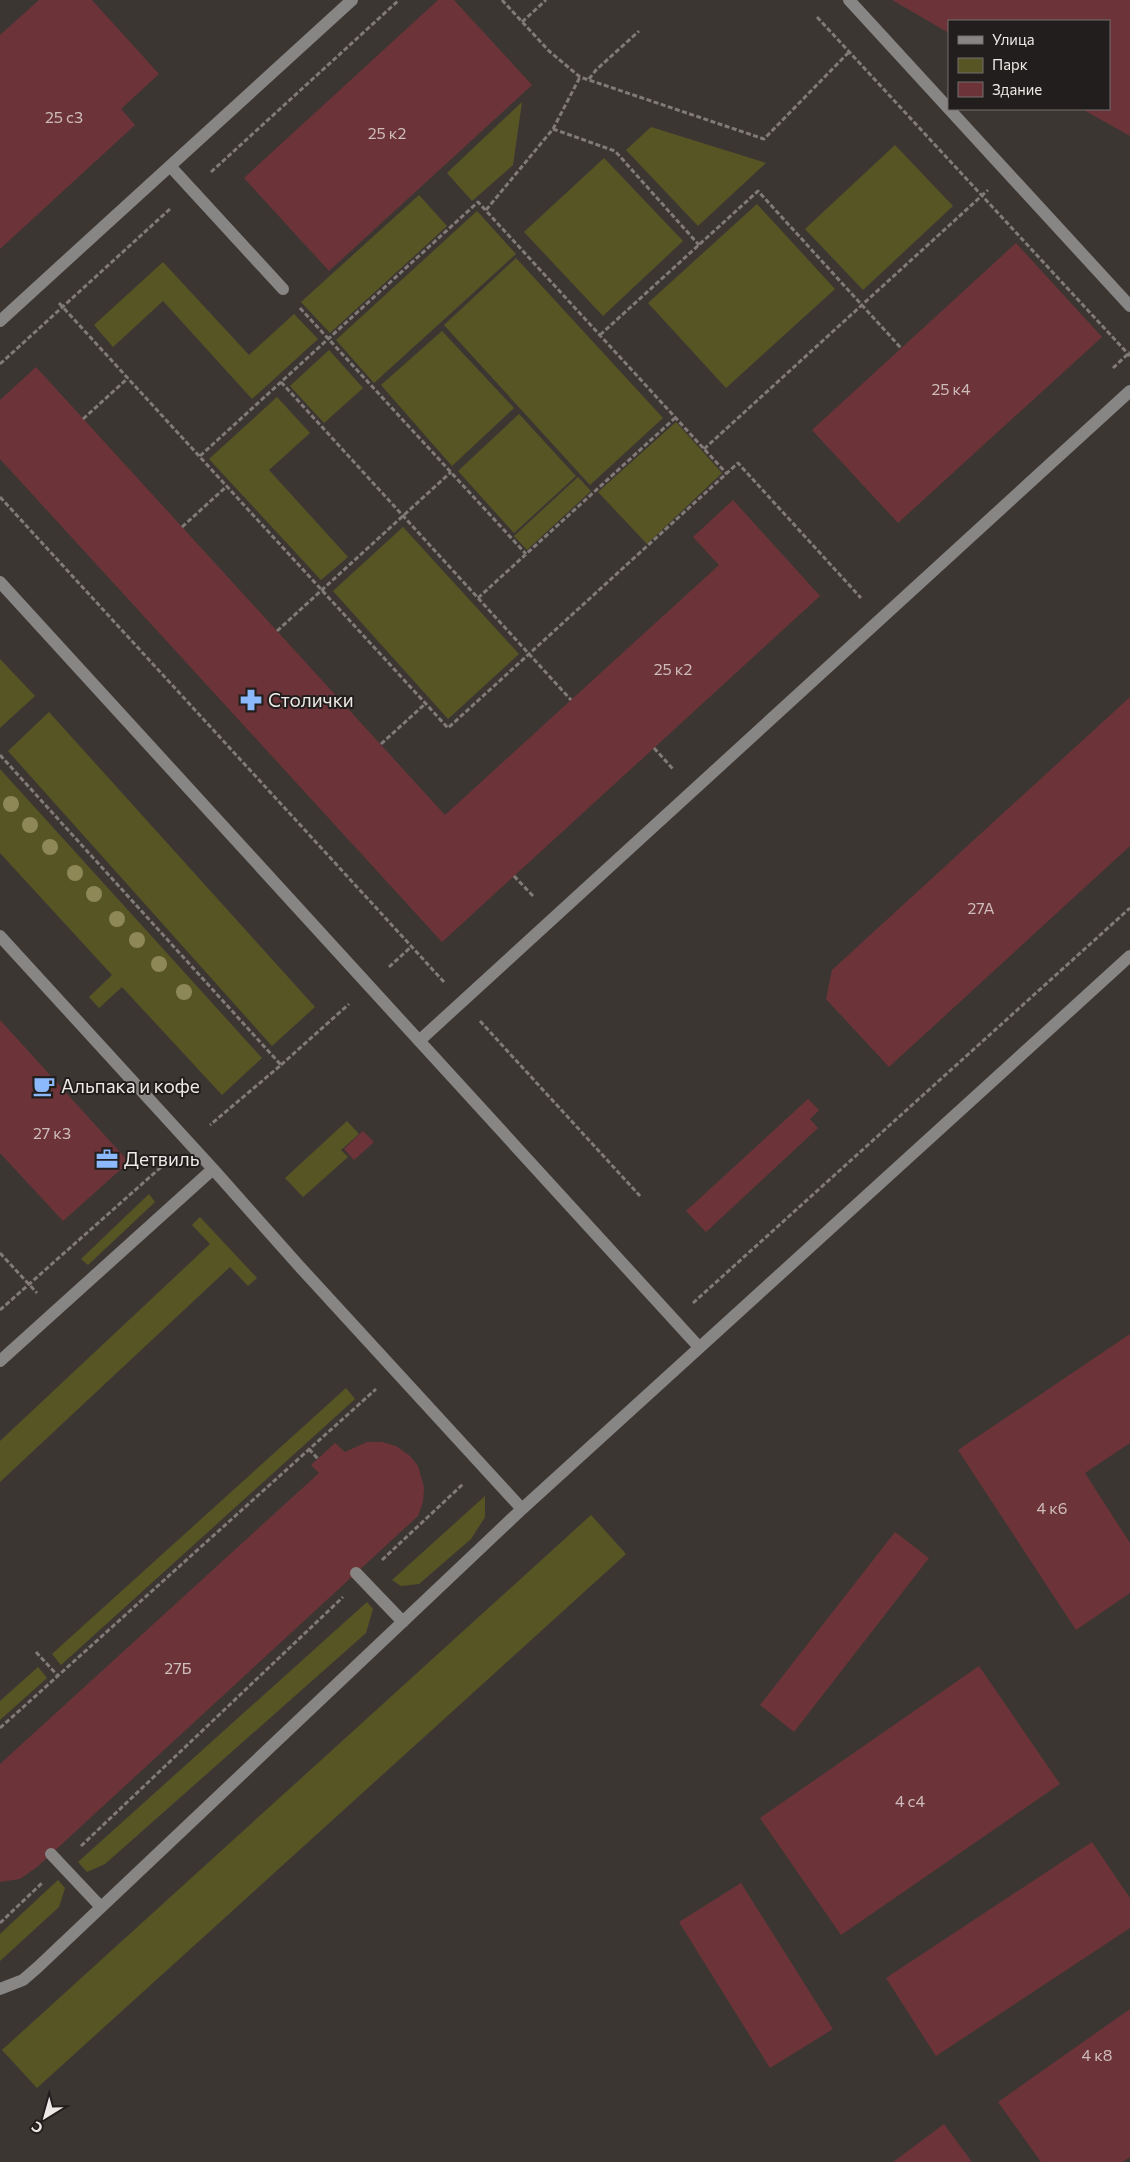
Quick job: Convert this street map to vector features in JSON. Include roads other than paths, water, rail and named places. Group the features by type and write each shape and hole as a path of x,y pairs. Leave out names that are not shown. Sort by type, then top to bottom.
{"lane":[{"path":"0,322 352,0"},
{"path":"849,0 948,108"},
{"path":"949,110 1130,306"},
{"path":"170,166 283,289"},
{"path":"419,1041 1130,391"},
{"path":"0,582 698,1346"},
{"path":"0,936 189,1142 395,1372 522,1509"},
{"path":"0,1989 23,1980 522,1509 698,1346 1130,956"},
{"path":"0,1361 213,1169"},
{"path":"359,1576 403,1622"},
{"path":"51,1854 100,1906"}],"place":[{"name":"Столички","path":"251,700"},
{"name":"Альпака и кофе","path":"44,1086"},
{"name":"Детвиль","path":"107,1159"}]}
